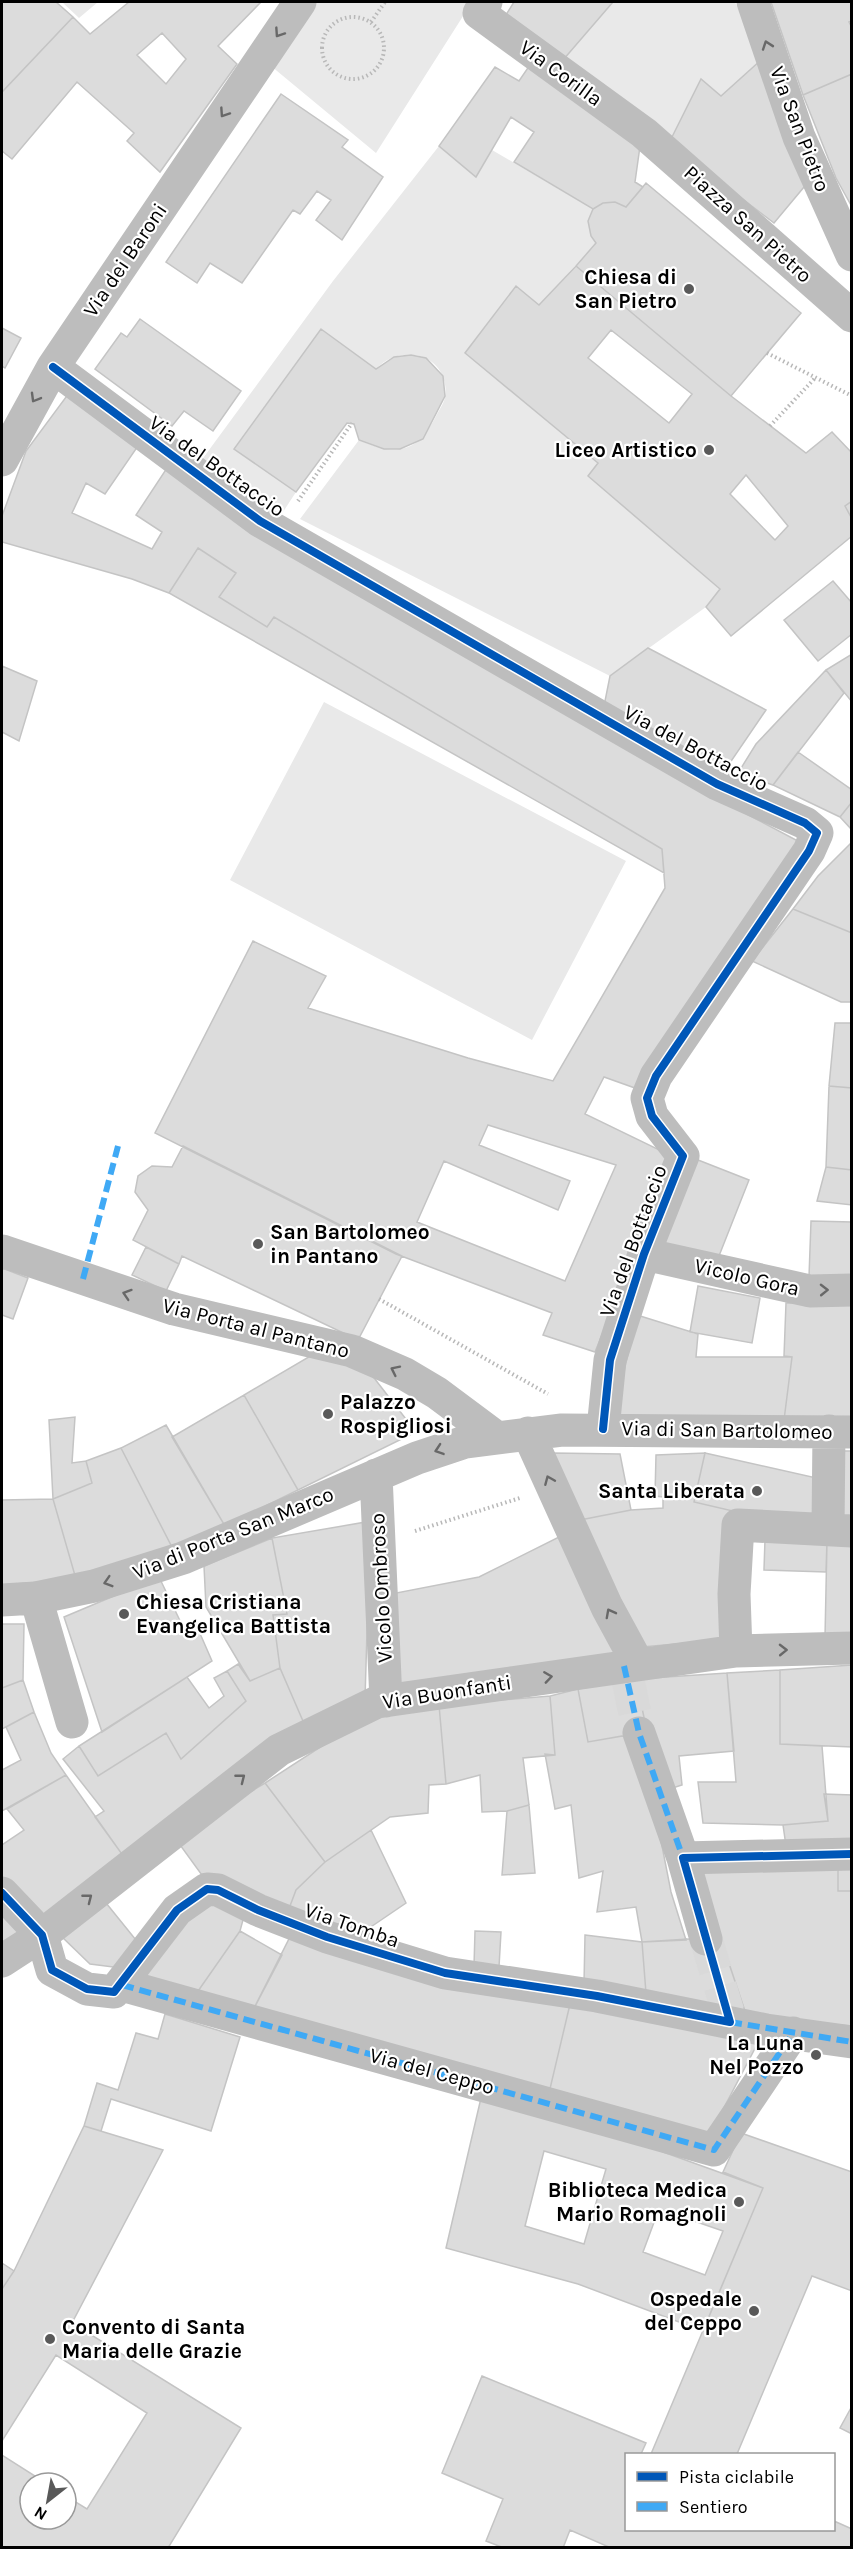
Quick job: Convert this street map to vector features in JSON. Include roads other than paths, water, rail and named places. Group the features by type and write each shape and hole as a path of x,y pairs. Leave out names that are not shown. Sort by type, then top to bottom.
{"street":[{"name":"Via dei Baroni","path":"2,460 53,367 300,2"},
{"name":"Via San Pietro","path":"753,2 799,137 852,255"},
{"name":"Via Corilla","path":"482,7 644,133"},
{"name":"Piazza San Pietro","path":"644,133 852,316"},
{"name":"Via del Bottaccio","path":"53,367 238,507 717,784 805,823 817,833 809,851 656,1076 647,1098 652,1116 683,1156 644,1254 610,1360 603,1429"},
{"name":"Via Porta al Pantano","path":"2,1251 174,1309 352,1351 405,1374 436,1393 496,1437"},
{"name":"Vicolo Gora","path":"644,1254 810,1291 852,1290"},
{"name":"Via di San Bartolomeo","path":"496,1437 603,1429 840,1432"},
{"path":"736,1651 734,1594 738,1525 840,1530 840,1432"},
{"path":"528,1433 606,1607 630,1670"},
{"name":"Via di Porta San Marco","path":"2,1600 36,1598 94,1586 183,1558 440,1450 496,1437"},
{"name":"Vicolo Ombroso","path":"367,1479 380,1539 386,1701"},
{"path":"36,1598 72,1722"},
{"name":"Via Buonfanti","path":"2,1960 42,1935 279,1750 361,1708 386,1701 630,1670 736,1651 852,1648"},
{"path":"639,1733 683,1858 706,1939"},
{"path":"683,1858 852,1854"},
{"name":"Via Tomba","path":"122,1985 177,1910 193,1896 207,1889 218,1890 258,1910 327,1937 445,1973 729,2017 793,2033"},
{"path":"2,1893 42,1935 52,1970 87,1989 114,1992 122,1985"},
{"name":"Via del Ceppo","path":"122,1985 714,2150 793,2033"},
{"path":"793,2033 852,2042"}],"tunnel":[{"path":"628,1680 639,1733"},
{"path":"706,1939 728,2012"}],"place":[{"name":"Chiesa di San Pietro","path":"689,289"},
{"name":"Liceo Artistico","path":"709,450"},
{"name":"San Bartolomeo in Pantano","path":"258,1244"},
{"name":"Palazzo Rospigliosi","path":"328,1414"},
{"name":"Santa Liberata","path":"757,1491"},
{"name":"Chiesa Cristiana Evangelica Battista","path":"124,1614"},
{"name":"La Luna Nel Pozzo","path":"816,2055"},
{"name":"Biblioteca Medica Mario Romagnoli","path":"739,2202"},
{"name":"Ospedale del Ceppo","path":"754,2311"},
{"name":"Convento di Santa Maria delle Grazie","path":"50,2339"}]}
